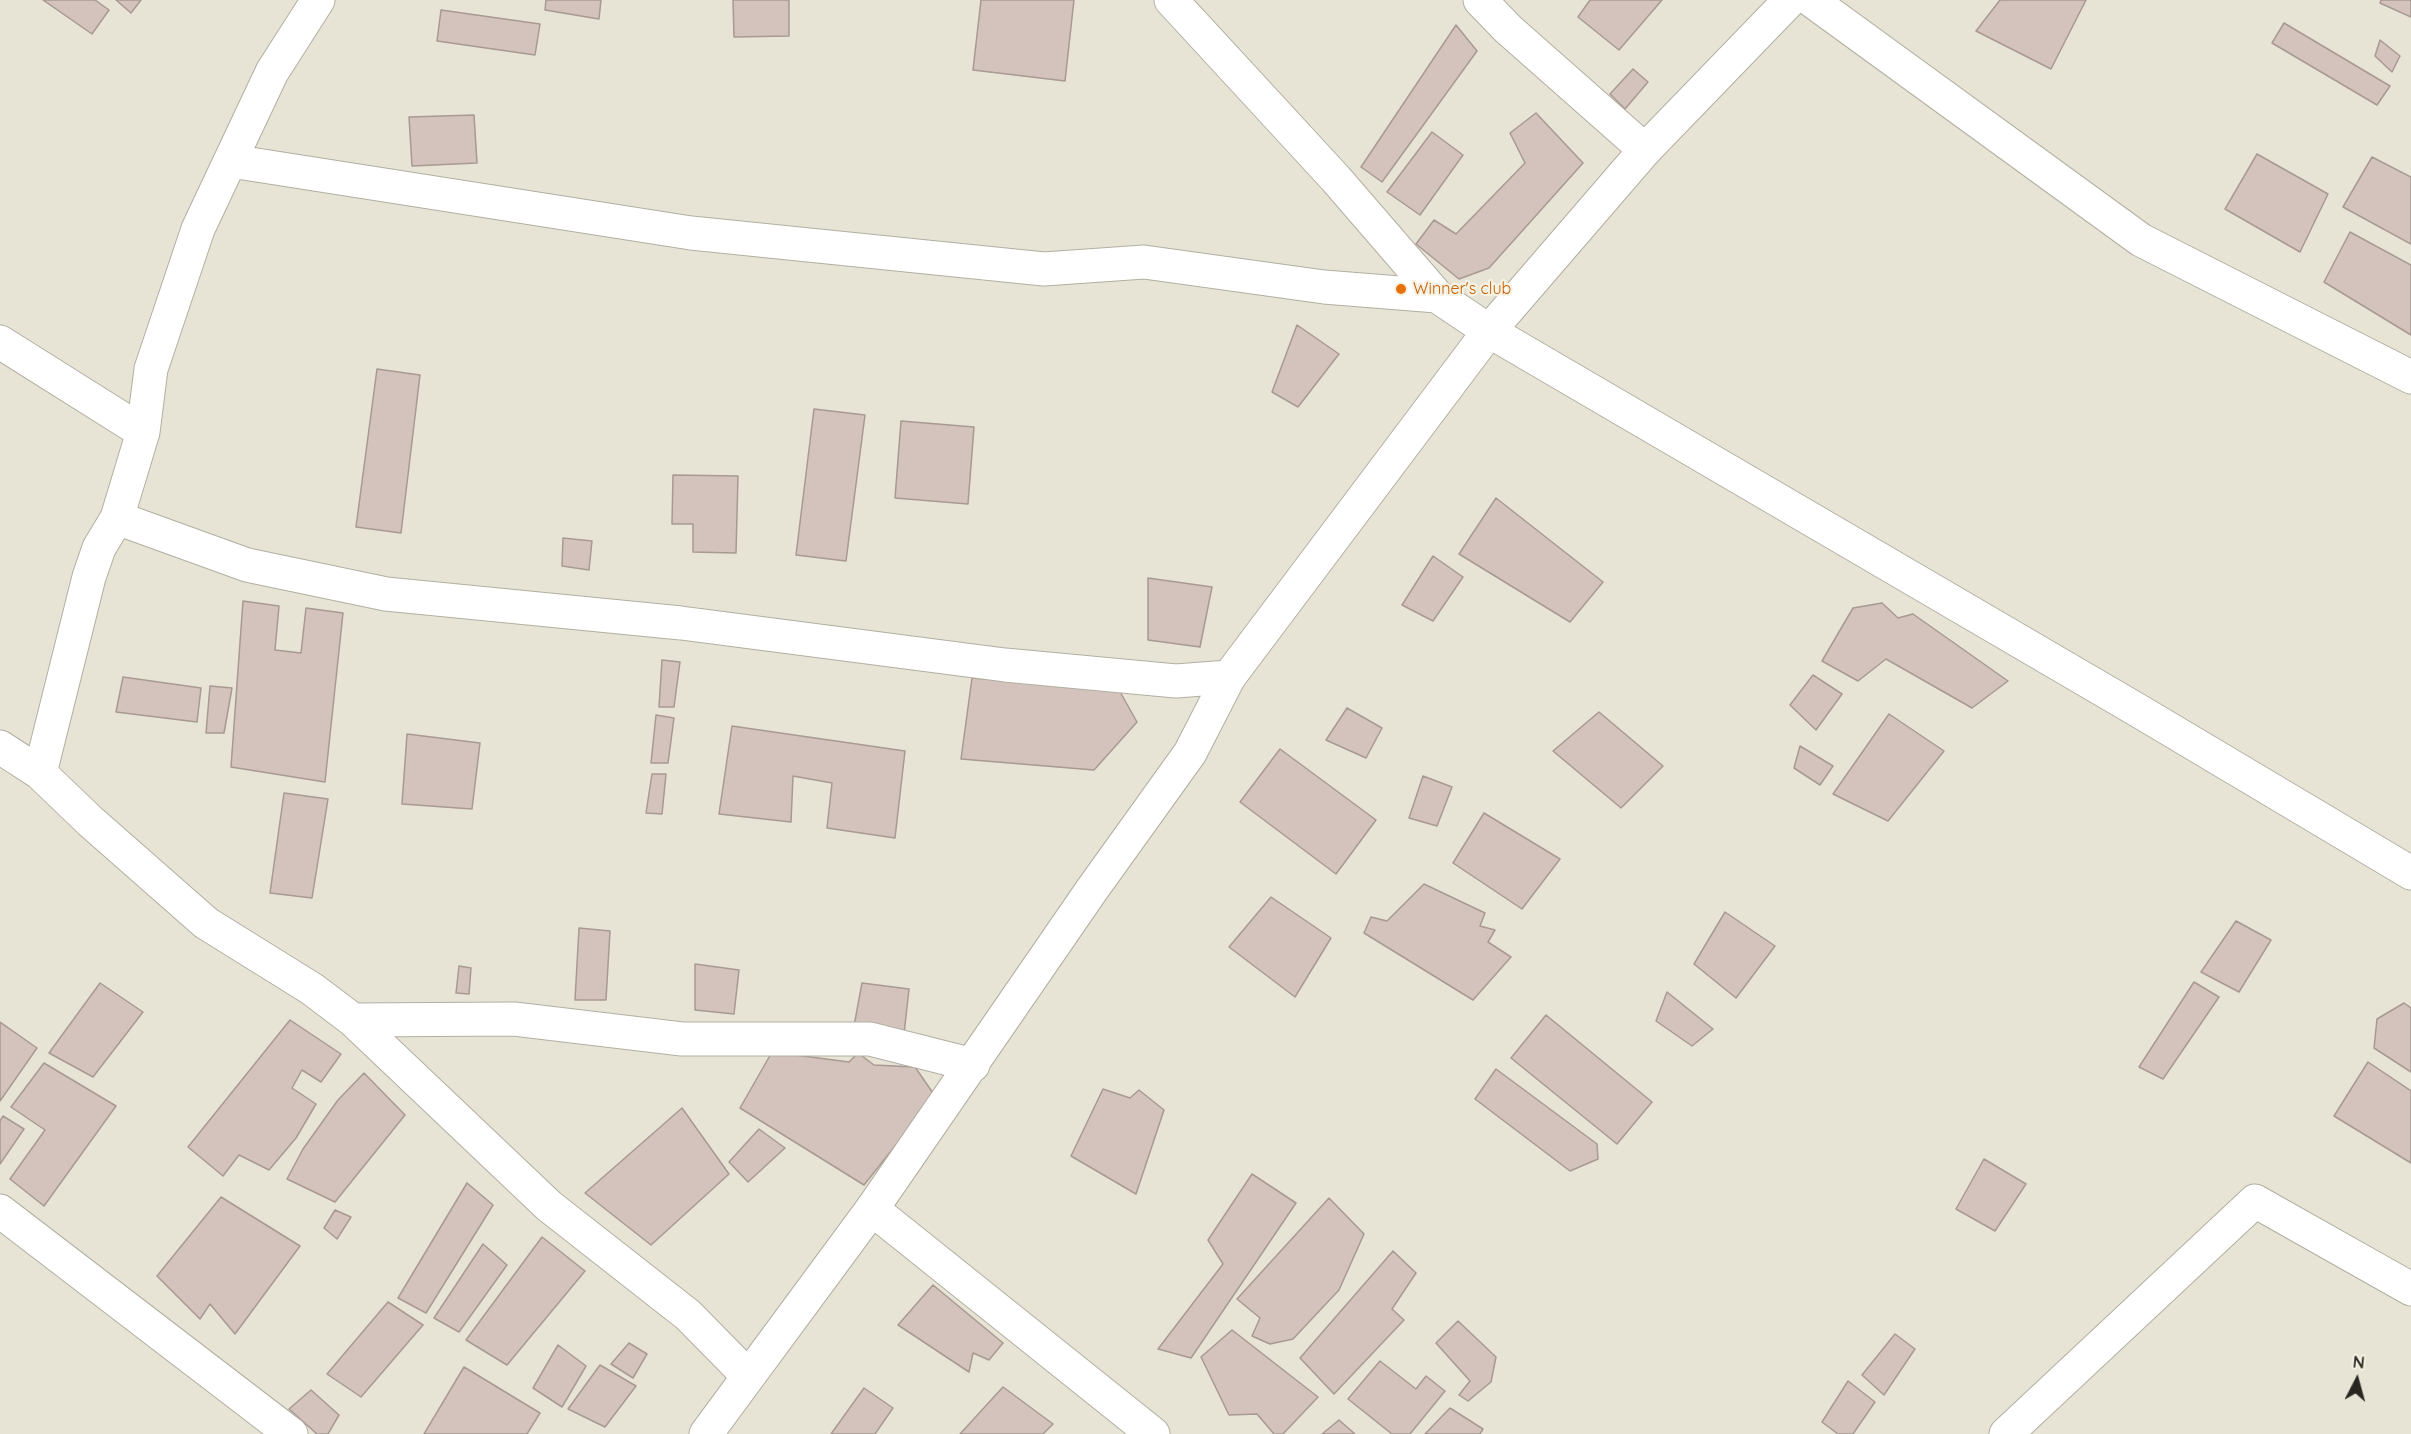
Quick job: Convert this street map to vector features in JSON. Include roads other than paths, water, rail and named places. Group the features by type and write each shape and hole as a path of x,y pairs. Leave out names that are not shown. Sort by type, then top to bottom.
{"street":[{"path":"40,773 89,578 99,548 117,518 143,432 152,369 198,230 272,72 318,0"},
{"path":"1171,0 1336,179 1437,296 1489,331 2129,705 2411,873"},
{"path":"1480,0 1508,29 1645,150"},
{"path":"710,1432 748,1376 872,1209 1091,891 1190,753 1229,678 1489,331 1645,150 1790,0"},
{"path":"1811,0 2141,240 2411,376"},
{"path":"231,161 691,233 1044,269 1144,262 1324,288 1437,296"},
{"path":"0,342 143,432"},
{"path":"117,518 247,565 386,594 681,623 1005,665 1176,681 1229,678"},
{"path":"0,747 40,773 90,821 206,922 312,989 353,1020 549,1206 688,1315 748,1376"},
{"path":"353,1020 514,1019 682,1039 870,1039 973,1065"},
{"path":"2006,1434 2255,1201 2411,1289"},
{"path":"872,1209 1153,1434"},
{"path":"0,1211 291,1434"}],"place":[{"name":"Winner's club","path":"1401,289"}]}
